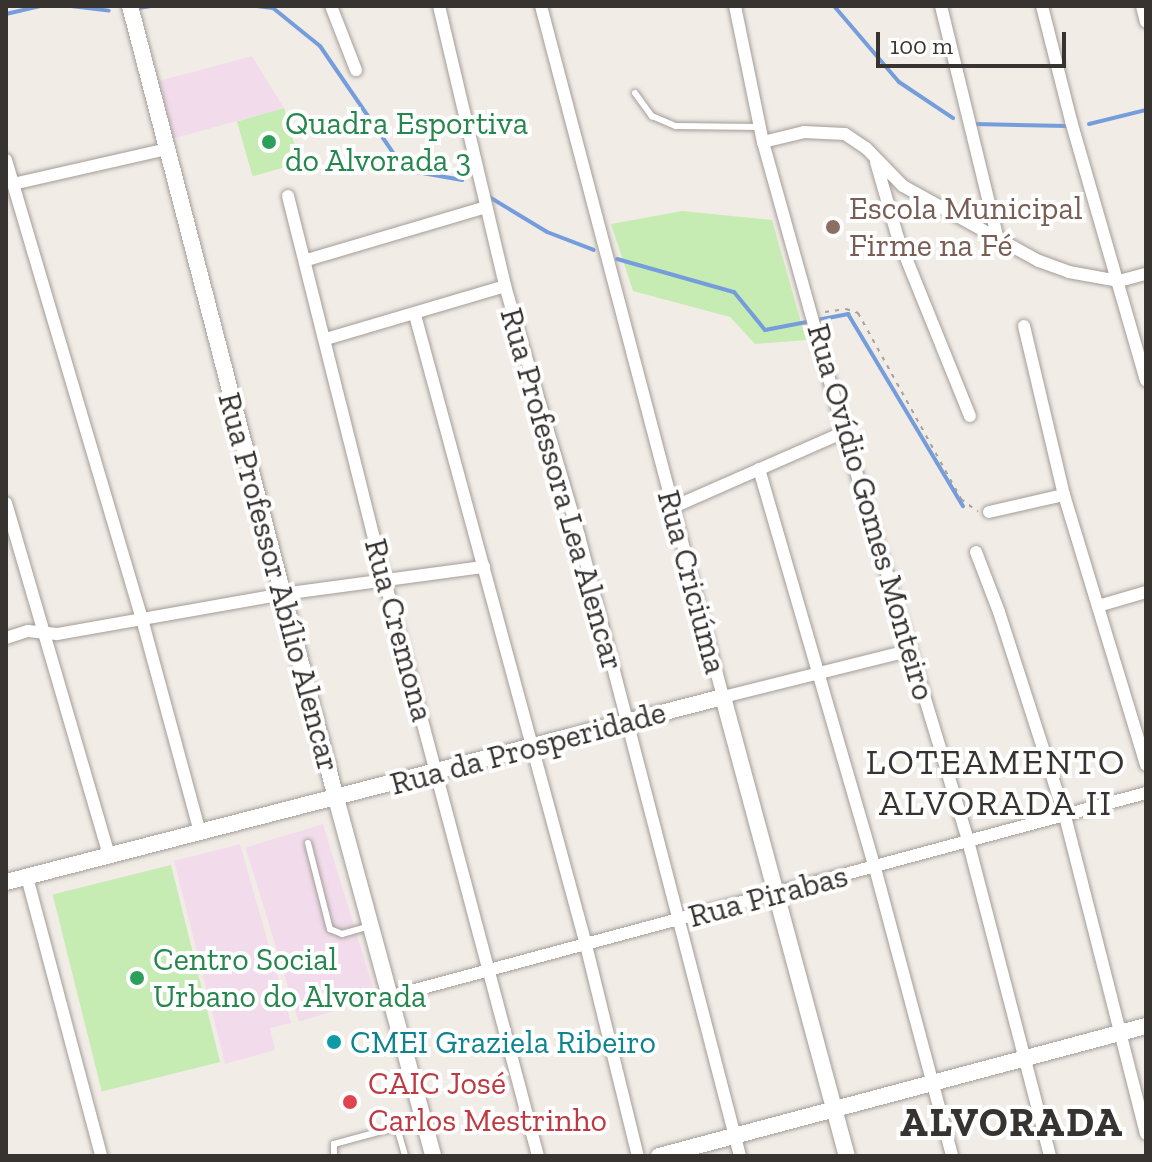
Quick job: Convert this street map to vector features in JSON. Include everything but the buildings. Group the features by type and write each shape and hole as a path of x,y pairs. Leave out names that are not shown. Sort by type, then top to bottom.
{"street":[{"path":"331,6 356,70"},
{"name":"Rua Professora Lea Alencar","path":"439,6 505,286 579,536 740,1156"},
{"name":"Rua Criciúma","path":"541,6 671,508 847,1156"},
{"name":"Rua Ovídio Gomes Monteiro","path":"735,6 763,142 844,432 968,841 1050,1156"},
{"path":"941,6 998,239"},
{"path":"1042,6 1071,121 1146,380"},
{"path":"1142,6 1146,22"},
{"name":"Rua Professor Abílio Alencar","path":"131,10 336,798 433,1156"},
{"path":"763,142 828,131 858,140 903,186 1039,261 1069,272 1119,281 1146,274"},
{"path":"13,184 167,149"},
{"path":"875,159 898,238 970,416"},
{"path":"6,160 142,619 200,833"},
{"name":"Rua Cremona","path":"288,196 307,260 385,581 538,1156"},
{"path":"307,260 486,207"},
{"path":"326,339 505,286"},
{"path":"415,315 586,945 638,1156"},
{"path":"1024,326 1064,495 1146,765"},
{"path":"671,508 844,432"},
{"path":"759,469 875,868 952,1156"},
{"path":"989,512 1064,495"},
{"path":"6,503 109,855"},
{"path":"976,552 999,612 1065,816 1146,1134"},
{"path":"6,638 28,631 43,634 283,594 484,567"},
{"path":"1098,606 1146,592"},
{"name":"Rua da Prosperidade","path":"6,882 626,720 911,650"},
{"name":"Rua Pirabas","path":"389,997 1146,793"},
{"path":"27,877 101,1156"},
{"path":"659,1156 1146,1026"}],"lane":[{"path":"635,93 652,116 676,126 760,127"},
{"path":"308,843 330,929 342,934 371,926"},
{"path":"334,1156 334,1144 393,1128 398,1131 405,1156"}],"path":[{"path":"813,317 846,309 858,313 961,499 973,511 989,512"}],"shaded area":[{"path":"252,56 284,108 168,140 155,82"},
{"path":"323,824 376,998 299,1022 246,848"},
{"path":"240,844 291,1023 270,1028 275,1050 225,1064 174,861"}],"green space":[{"name":"Quadra Esportiva do Alvorada 3","path":"284,108 300,163 253,176 237,122"},
{"path":"682,211 772,220 806,340 755,344 730,317 633,291 611,224"},
{"name":"Centro Social Urbano do Alvorada","path":"171,865 220,1062 102,1091 53,895"}],"waterway":[{"path":"6,14 41,6"},
{"path":"71,6 109,11"},
{"path":"138,8 151,6"},
{"path":"257,6 273,8 320,46 398,160 411,171 462,180"},
{"path":"834,6 899,82 953,118"},
{"path":"1089,124 1146,110"},
{"path":"974,124 1067,126"},
{"path":"486,195 547,232 594,250"},
{"path":"617,259 734,292 765,330 848,314 963,506"}],"place":[{"name":"Quadra Esportiva do Alvorada 3","path":"269,142"},
{"name":"Escola Municipal Firme na Fé","path":"833,227"},
{"name":"Centro Social Urbano do Alvorada","path":"137,978"},
{"name":"CMEI Graziela Ribeiro","path":"334,1042"},
{"name":"CAIC José Carlos Mestrinho","path":"350,1102"}],"district":[{"name":"LOTEAMENTO ALVORADA II","path":"996,782"},
{"name":"ALVORADA","path":"1012,1122"}]}
